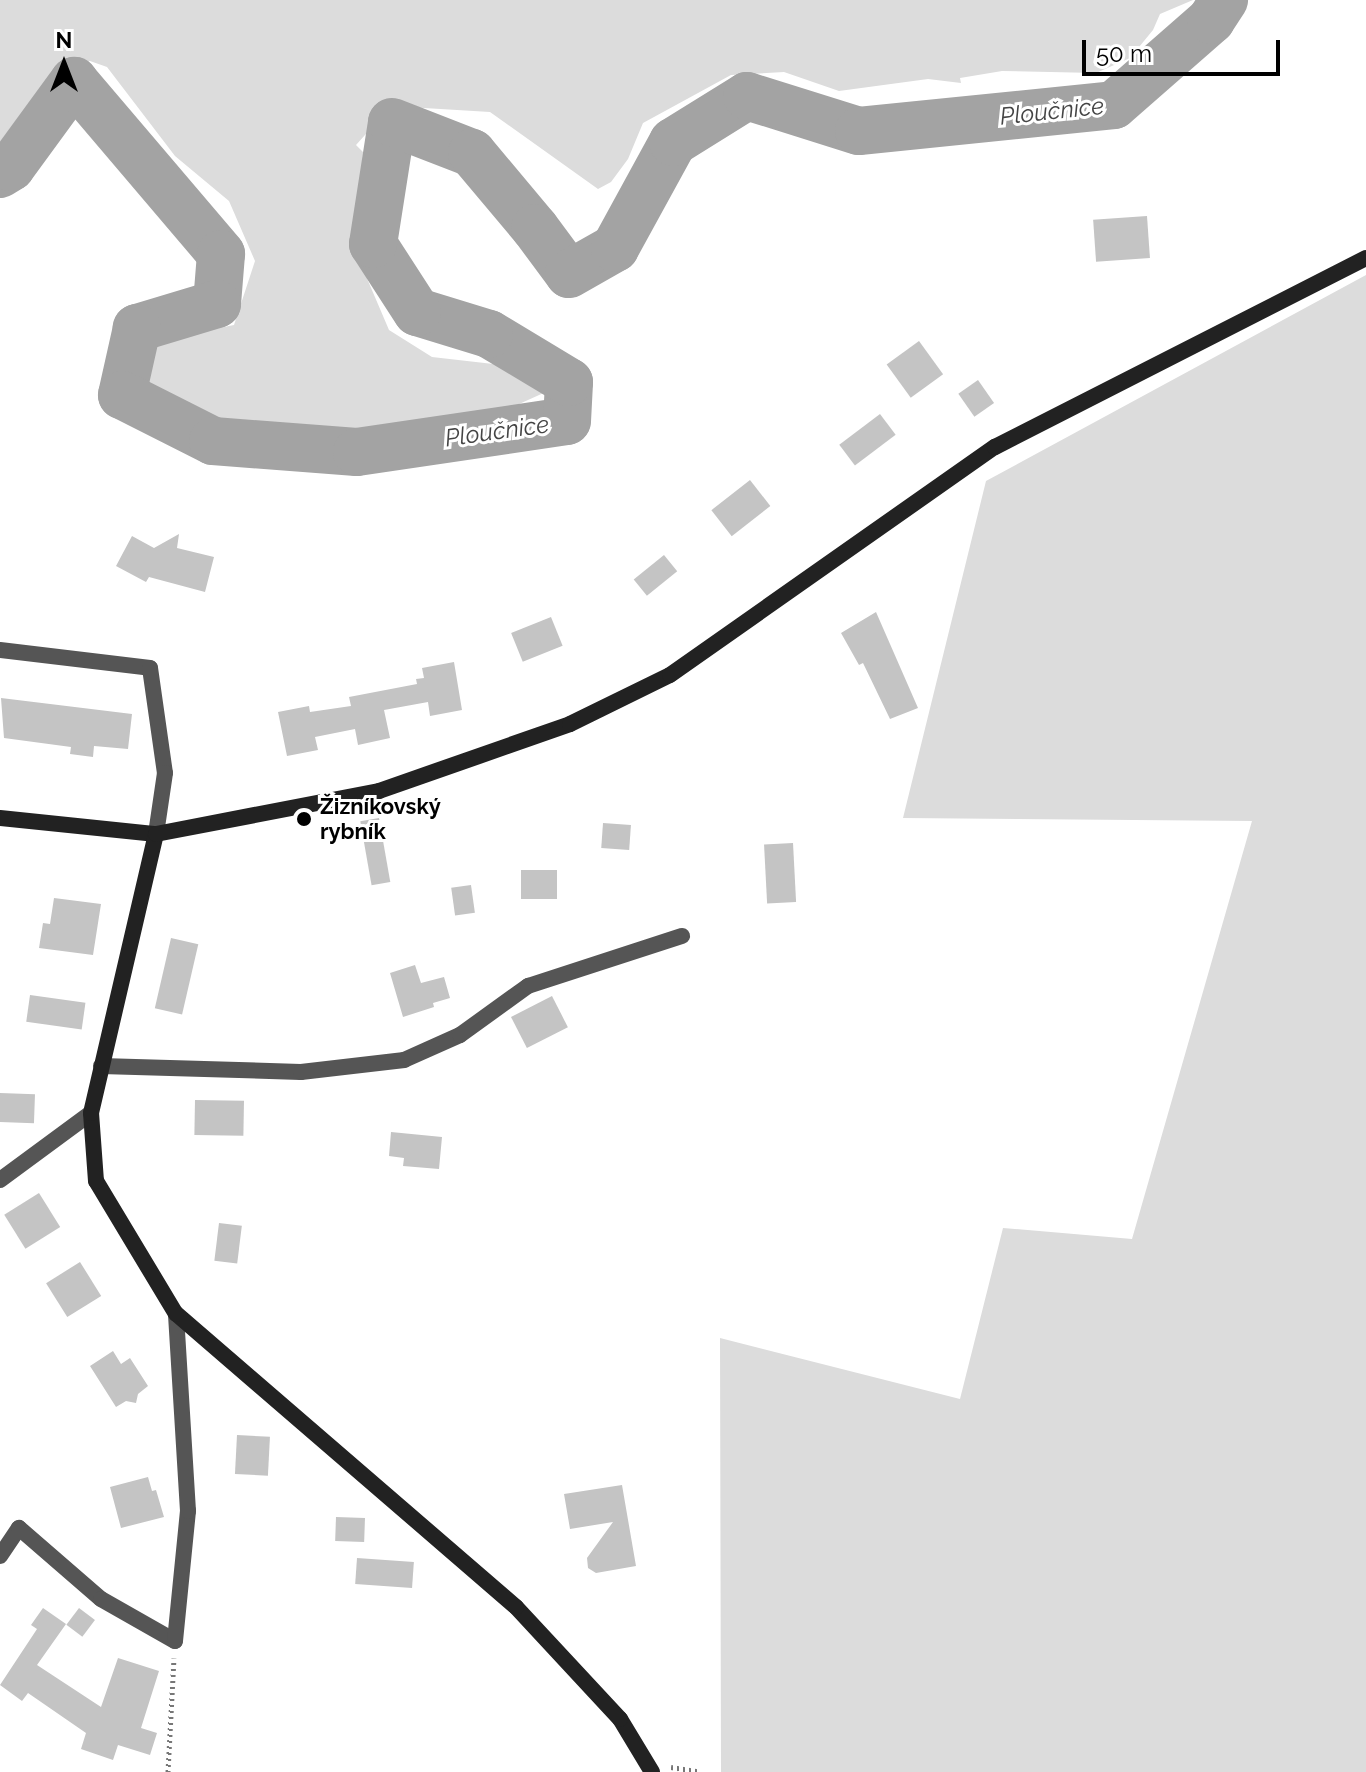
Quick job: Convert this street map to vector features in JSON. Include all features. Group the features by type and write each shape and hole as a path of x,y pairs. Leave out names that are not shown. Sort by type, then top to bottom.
{"street":[{"path":"0,818 156,834 379,791 570,724 670,675 995,447 1366,258"},
{"path":"0,650 150,668 165,773 156,834 91,1113 96,1181 176,1314 516,1607 620,1719 652,1772"},
{"path":"101,1066 301,1072 404,1060 460,1035 528,986 682,936"},
{"path":"0,1180 91,1113"},
{"path":"0,1556 19,1528 101,1599 175,1641 188,1511 176,1314"}],"path":[{"path":"168,1772 175,1641"}],"shaded area":[{"path":"0,0 1193,0 1160,14 1153,30 1130,58 1096,73 1002,71 960,78 961,83 928,79 839,91 784,72 731,75 643,123 628,159 611,182 598,189 490,112 391,106 356,145 363,152 357,255 389,330 432,357 502,365 548,391 495,415 263,441 128,378 129,365 163,339 234,325 255,261 229,201 175,156 107,67 90,61 51,73 0,142"},
{"path":"1366,275 1366,1772 721,1772 720,1338 960,1399 1003,1228 1132,1239 1252,821 903,818 986,481"}],"building":[{"path":"1147,216 1150,258 1096,262 1093,220"},
{"path":"919,341 943,374 911,398 887,365"},
{"path":"978,380 994,403 974,417 958,394"},
{"path":"880,414 896,435 855,465 839,445"},
{"path":"750,480 770,506 732,536 711,510"},
{"path":"179,534 177,548 214,557 205,592 149,577 146,582 116,566 132,536 154,548"},
{"path":"664,555 677,571 647,596 634,580"},
{"path":"876,612 918,708 890,719 863,663 859,665 841,633"},
{"path":"551,617 563,646 523,662 511,633"},
{"path":"454,662 462,710 430,716 428,702 384,710 390,738 358,745 355,729 315,737 318,750 287,756 278,712 309,706 310,712 351,706 349,697 417,684 416,679 424,678 422,668"},
{"path":"1,698 132,714 128,749 94,746 93,757 70,754 71,747 4,738"},
{"path":"379,818 390,882 372,885 360,821"},
{"path":"603,823 631,825 629,850 601,848"},
{"path":"793,843 796,902 767,903 764,845"},
{"path":"521,870 557,870 557,899 521,899"},
{"path":"471,885 475,913 455,916 451,888"},
{"path":"54,898 101,904 93,955 39,948 43,923 50,924"},
{"path":"171,938 198,944 182,1014 155,1008"},
{"path":"415,965 421,983 444,977 450,998 403,1017 390,973"},
{"path":"30,995 85,1003 82,1030 26,1022"},
{"path":"552,996 568,1027 527,1048 511,1017"},
{"path":"0,1093 35,1094 34,1123 0,1122"},
{"path":"195,1100 244,1101 243,1136 194,1135"},
{"path":"391,1132 442,1137 439,1169 403,1166 404,1158 389,1156"},
{"path":"39,1193 60,1227 25,1249 4,1215"},
{"path":"219,1223 242,1226 237,1264 214,1261"},
{"path":"80,1262 101,1296 67,1317 46,1283"},
{"path":"113,1351 121,1364 130,1358 148,1386 138,1394 136,1403 126,1401 116,1407 90,1366"},
{"path":"237,1435 270,1437 268,1476 235,1474"},
{"path":"148,1477 152,1491 156,1490 164,1517 121,1528 110,1487"},
{"path":"622,1485 636,1566 596,1573 588,1568 587,1558 613,1522 570,1529 564,1494"},
{"path":"336,1517 365,1518 364,1542 335,1541"},
{"path":"357,1558 414,1562 412,1588 355,1584"},
{"path":"43,1608 66,1624 37,1665 101,1707 118,1658 159,1671 141,1728 157,1733 150,1755 118,1745 113,1760 81,1749 86,1733 28,1693 22,1701 0,1685 37,1629 31,1625"},
{"path":"79,1608 95,1620 82,1637 66,1625"}],"waterway":[{"name":"Ploučnice","path":"0,174 11,167 74,81 221,254 217,304 137,328 122,395 213,441 357,452 567,421 569,382 489,334 417,312 373,244 392,122 472,153 569,274 615,248 673,142 747,96 859,131 1114,105 1211,20 1224,0"}],"place":[{"name":"Žizníkovský rybník","path":"304,819"}]}
